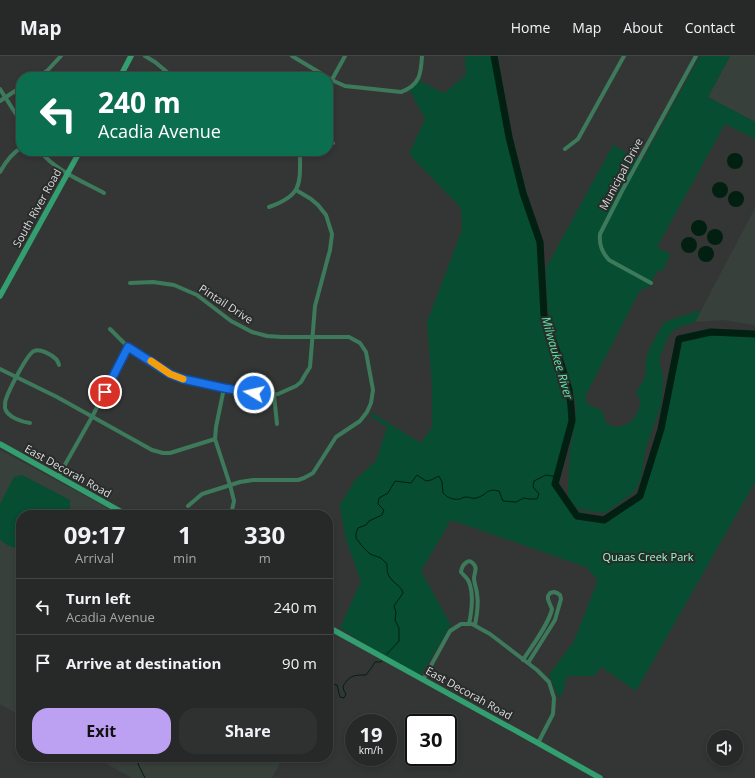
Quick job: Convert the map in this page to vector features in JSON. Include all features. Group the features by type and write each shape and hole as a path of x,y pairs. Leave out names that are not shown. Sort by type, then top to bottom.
{"street":[{"path":"45,72 61,56"},
{"path":"123,72 131,56"},
{"path":"145,56 167,72"},
{"path":"292,56 319,72"},
{"path":"333,72 345,56"},
{"path":"333,80 345,86 401,92 409,89 418,80 421,72 422,56"},
{"path":"565,149 578,139 624,56"},
{"name":"Municipal Drive","path":"651,283 609,260 601,250 599,240 600,234 696,56"},
{"path":"0,89 16,114"},
{"path":"0,101 16,90"},
{"path":"0,172 16,151"},
{"path":"44,156 55,165 104,193"},
{"name":"South River Road","path":"0,296 77,156"},
{"path":"269,207 288,198 296,190 300,179 300,156"},
{"path":"110,329 128,347 170,374 183,379 224,388 274,395 296,386 305,376 310,367 314,306 330,250 332,234 326,216 318,206 311,199 296,190"},
{"name":"Pintail Drive","path":"130,283 153,282 174,285 197,294 231,321 252,332 267,336 282,337 348,337 360,343 366,352 373,390 371,403 367,412 360,421 336,437 313,473 298,480 253,480 230,484"},
{"path":"58,477 92,417 128,347"},
{"path":"30,422 23,422 9,414 5,409 5,400 16,377 28,356 34,351 40,350 48,354 57,360 59,365"},
{"path":"0,369 57,397 152,450 163,453 176,452 215,438"},
{"path":"224,388 215,438 230,484 234,502 232,510"},
{"path":"274,395 277,424"},
{"name":"East Decorah Road","path":"0,444 118,510"},
{"path":"188,506 202,494 230,484"},
{"path":"469,624 472,596 469,582 461,572 463,564 467,562 471,562 475,565 476,569 474,578 478,605 475,625"},
{"path":"523,660 547,622 551,612 552,609 548,596 550,593 557,592 561,599 555,620 528,663"},
{"path":"423,680 450,631 460,624 475,625 490,634 528,663 549,682 554,698 553,714 538,742"},
{"name":"East Decorah Road","path":"333,630 538,742 600,778"}],"shaded area":[{"path":"730,56 755,56 755,122 708,97"},
{"path":"735,153 742,158 743,161 738,168 735,169 728,164 727,161 732,154"},
{"path":"720,182 727,187 728,190 723,197 720,198 713,193 712,190 717,183"},
{"path":"736,191 743,196 744,199 739,206 736,207 729,202 728,199 733,192"},
{"path":"755,208 755,325 723,320 695,322"},
{"path":"699,220 706,225 707,228 702,235 699,236 692,231 691,228 696,221"},
{"path":"715,229 722,234 723,237 718,244 715,245 708,240 707,237 712,230"},
{"path":"689,237 696,242 697,245 692,252 689,253 682,248 681,245 686,238"},
{"path":"706,246 713,251 714,254 709,261 706,262 699,257 698,254 703,247"},
{"path":"0,450 112,510 16,510 16,713 0,704"},
{"path":"103,762 280,762 272,778 132,778"}],"green space":[{"name":"Quaas Creek Park","path":"465,56 495,56 503,104 540,242 544,315 569,390 572,421 555,484 576,510 604,520 640,496 661,429 679,339 711,332 755,334 755,482 636,691 601,667 594,676 567,676 563,692 559,698 549,675 574,641 598,580 586,567 451,520 421,571 451,625 419,678 340,628 361,581 346,540 340,505 355,480 376,461 387,427 370,416 372,413 421,443 432,427 432,386 427,322 462,230 461,208 409,154 425,119 409,89 418,80 444,93 466,75"},
{"path":"700,56 730,56 708,97 755,122 755,139 725,124 657,247 671,255 662,272 658,270 648,288 640,290 586,395 588,404 603,411 606,422 610,425 619,427 629,423 633,420 640,404 640,400 636,394 645,377 646,359 650,347 663,324 667,321 701,310 695,322 681,326 673,331 668,337 660,357 660,364 663,374 661,405 646,448 641,478 637,487 633,493 608,511 603,513 582,510 575,506 570,500 568,494 570,451 576,407 573,392 550,320 547,301 546,268 613,145 642,161"},
{"path":"22,475 70,500 70,510 16,510 16,548 0,540 0,504 14,477"}],"waterway":[{"name":"Milwaukee River","path":"494,56 509,137 523,193 540,242 544,315 569,390 572,421 555,484 577,516 604,520 640,496 661,429 679,339 711,332 755,334"},
{"path":"387,654 399,641 399,628 395,620 396,612 394,606 403,593 400,587 389,576 387,564 381,558 370,554 356,538 356,533 358,528 382,515 384,510 378,504 379,498 388,493 395,481 411,483 417,475 426,481 439,476 442,482 443,493 451,498 475,498 482,496 489,491 495,490 499,491 503,501 516,502 524,498 537,499 539,494 533,487 534,481 546,475 557,477"},
{"path":"333,684 337,685 340,697 344,698 346,694 343,686 350,678 366,675 375,662 382,661"},
{"path":"139,762 138,764 145,778"}],"slow traffic":[{"path":"151,361 170,374 183,379"}],"route":[{"path":"105,392 128,347 170,374 183,379 254,393"}]}
